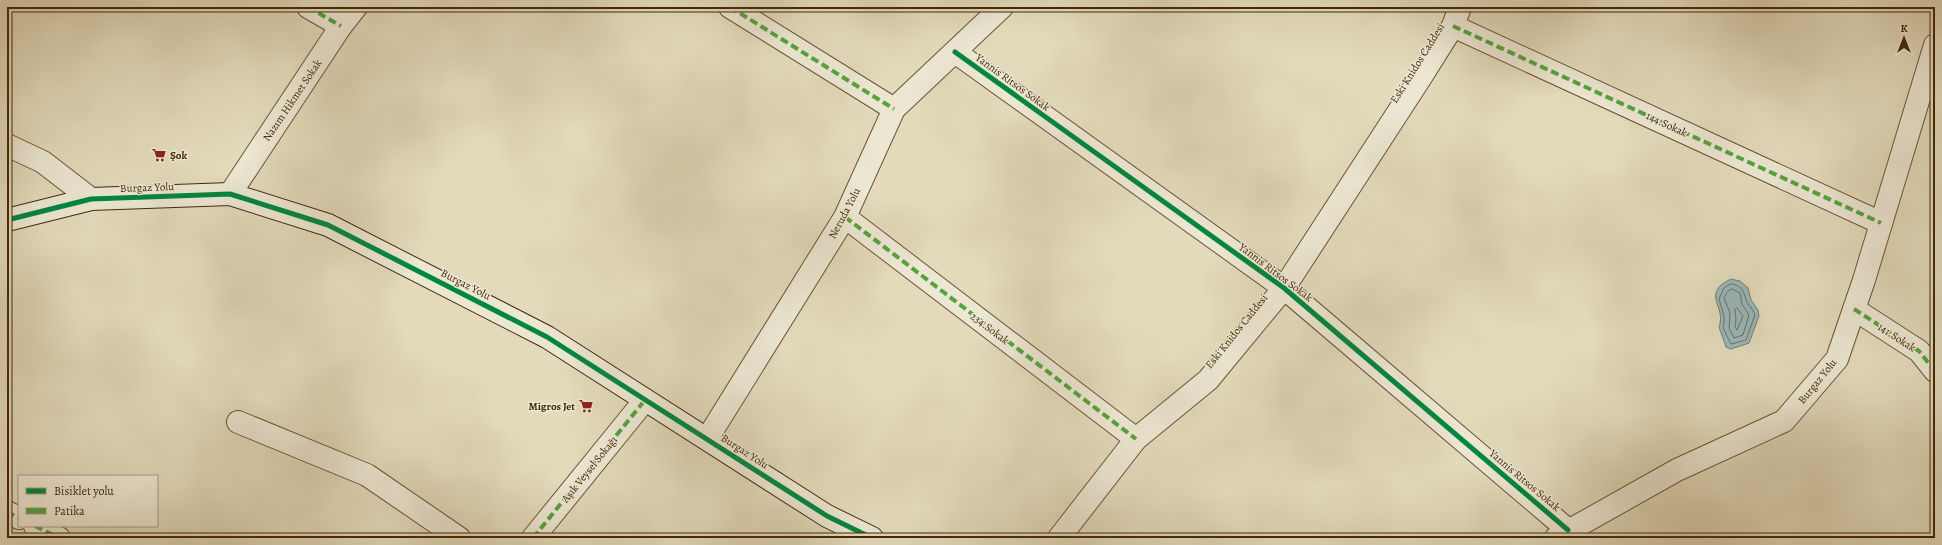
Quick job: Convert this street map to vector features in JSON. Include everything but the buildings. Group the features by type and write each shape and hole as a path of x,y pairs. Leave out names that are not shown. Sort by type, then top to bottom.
{"street":[{"path":"308,7 341,26"},
{"name":"Nazım Hikmet Sokak","path":"230,194 341,26 356,7"},
{"path":"730,7 894,109"},
{"name":"Neruda Yolu","path":"707,439 845,217 894,109 1002,7"},
{"name":"144.Sokak","path":"1456,16 1882,223"},
{"name":"Eski Knidos Caddesi","path":"1059,538 1136,439 1208,380 1284,288 1456,16"},
{"name":"Burgaz Yolu","path":"1562,534 1676,470 1784,421 1837,359 1882,223 1935,45"},
{"name":"Yannis Ritsos Sokak","path":"954,52 1284,288 1562,534"},
{"path":"7,145 43,162 91,199"},
{"name":"Burgaz Yolu","path":"7,220 91,199 230,194 328,225 547,337 827,516 872,538"},
{"name":"234.Sokak","path":"845,217 1136,439"},
{"name":"141.Sokak","path":"1854,309 1919,351 1935,371"},
{"name":"Aşık Veysel Sokağı","path":"533,538 645,400"},
{"path":"238,422 367,475 459,538"},
{"path":"7,512 18,518"},
{"path":"37,527 59,538"}],"water":[{"path":"1731,279 1740,281 1748,288 1751,300 1758,310 1759,316 1749,343 1731,349 1726,347 1719,327 1721,320 1716,295 1717,290"}],"marked path":[{"path":"308,7 341,26"},
{"path":"730,7 894,109"},
{"path":"1453,26 1881,223"},
{"path":"845,217 1136,439"},
{"path":"1854,309 1919,351 1935,371"},
{"path":"533,538 645,400"},
{"path":"7,512 18,518"},
{"path":"37,527 59,538"}],"cycle path":[{"path":"955,52 1284,288 1568,530"},
{"path":"7,220 91,199 230,194 328,225 547,337 827,516 872,538"}],"place":[{"name":"Şok","path":"159,155"},
{"name":"Migros Jet","path":"586,406"}]}
